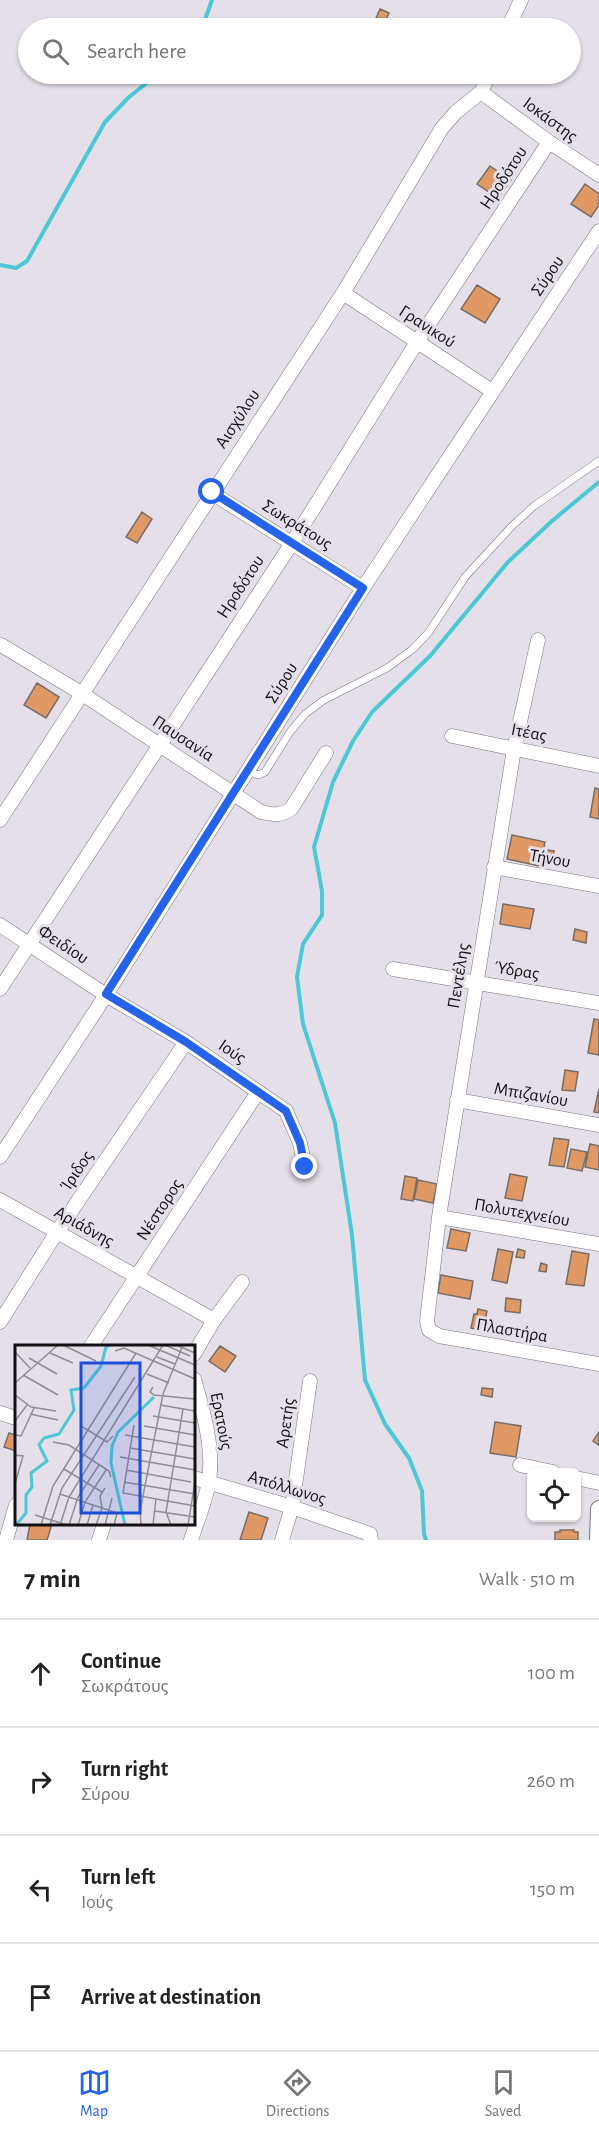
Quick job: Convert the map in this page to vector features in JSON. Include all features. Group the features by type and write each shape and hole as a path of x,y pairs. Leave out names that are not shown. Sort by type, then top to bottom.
{"street":[{"path":"513,18 521,0"},
{"path":"482,92 485,84"},
{"name":"Ιοκάστης","path":"482,92 549,142 599,175"},
{"name":"Αισχύλου","path":"0,820 343,293 442,128 456,112 482,92"},
{"name":"Ηροδότου","path":"0,989 291,543 417,342 549,142"},
{"name":"Σύρου","path":"0,1157 363,588 599,231"},
{"name":"Γρανικού","path":"343,293 492,391"},
{"name":"Σωκράτους","path":"212,492 363,588"},
{"name":"Πεντέλης","path":"427,1320 439,1217 494,867 514,749 538,640"},
{"name":"Παυσανία","path":"1,645 81,693 261,812 283,815 291,809 326,753"},
{"name":"Ιτέας","path":"452,736 599,766"},
{"name":"Τήνου","path":"494,867 599,886"},
{"name":"Φειδίου","path":"0,925 106,994"},
{"name":"Ύδρας","path":"393,969 599,1003"},
{"name":"Ιούς","path":"106,994 186,1042 286,1111 300,1143 305,1167"},
{"name":"Ίριδος","path":"0,1322 57,1232 186,1042"},
{"name":"Νέστορος","path":"92,1345 258,1092"},
{"name":"Μπιζανίου","path":"457,1100 599,1125"},
{"name":"Αριάδνης","path":"0,1200 214,1320"},
{"name":"Πολυτεχνείου","path":"439,1217 599,1244"},
{"path":"195,1352 214,1320 242,1282"},
{"name":"Πλαστήρα","path":"427,1320 429,1330 439,1336 599,1364"},
{"name":"Αρετής","path":"282,1540 292,1507 310,1381"},
{"name":"Ερατούς","path":"191,1540 209,1483 211,1464 204,1416 195,1383"},
{"path":"0,1413 15,1418"},
{"path":"520,1465 532,1468"},
{"name":"Απόλλωνος","path":"195,1478 292,1507 370,1537"},
{"path":"581,1479 599,1483"},
{"path":"6,1540 15,1508"},
{"path":"598,1540 599,1509"},
{"path":"99,1540 104,1525"}],"lane":[{"path":"248,771 258,775 265,772 297,722 314,706 387,668 414,649 429,632 465,577 511,527 534,506 599,461"}],"building":[{"path":"380,9 389,13 387,18 376,18"},
{"path":"490,166 511,180 498,198 477,184"},
{"path":"585,184 599,194 599,205 591,217 571,204"},
{"path":"477,285 500,299 485,323 461,309"},
{"path":"142,512 152,519 137,543 126,537"},
{"path":"37,683 59,697 46,718 24,705"},
{"path":"595,788 599,789 599,819 590,817"},
{"path":"512,835 545,842 540,866 507,859"},
{"path":"546,850 554,851 553,859 545,857"},
{"path":"503,904 534,909 530,929 500,924"},
{"path":"575,929 587,932 586,943 573,940"},
{"path":"594,1019 599,1020 599,1055 588,1053"},
{"path":"565,1070 578,1072 575,1091 562,1090"},
{"path":"599,1089 599,1113 594,1112"},
{"path":"554,1138 569,1140 564,1167 549,1165"},
{"path":"590,1144 599,1146 599,1170 585,1167"},
{"path":"571,1149 587,1152 582,1171 567,1168"},
{"path":"510,1174 527,1177 522,1201 505,1198"},
{"path":"405,1176 417,1178 413,1201 401,1199"},
{"path":"418,1180 437,1184 433,1203 414,1199"},
{"path":"451,1229 470,1233 466,1251 447,1248"},
{"path":"498,1249 513,1252 507,1283 492,1280"},
{"path":"518,1249 525,1251 524,1258 516,1257"},
{"path":"572,1251 589,1254 584,1286 566,1284"},
{"path":"541,1263 547,1265 546,1272 539,1271"},
{"path":"441,1275 473,1281 470,1299 438,1293"},
{"path":"506,1298 521,1300 520,1313 505,1311"},
{"path":"478,1309 487,1311 483,1331 471,1328 474,1314 477,1314"},
{"path":"220,1346 236,1356 225,1372 209,1361"},
{"path":"482,1388 493,1389 492,1397 481,1395"},
{"path":"495,1422 521,1426 516,1457 490,1453"},
{"path":"599,1432 599,1445 593,1441"},
{"path":"9,1433 15,1435 15,1451 4,1447"},
{"path":"249,1512 268,1518 261,1540 240,1540"},
{"path":"30,1525 52,1525 47,1540 27,1540"},
{"path":"560,1530 578,1532 578,1540 555,1540 555,1532 560,1532"}],"waterway":[{"path":"206,18 212,0"},
{"path":"0,265 16,268 27,261 105,122 145,84"},
{"path":"426,1540 422,1491 409,1458 385,1424 365,1380 352,1235 335,1123 303,1024 297,977 303,944 322,915 322,891 314,847 333,782 353,741 372,712 430,656 508,562 599,482"}],"route":[{"path":"212,492 363,588 106,994 186,1042 286,1111 300,1143 305,1167"}]}
